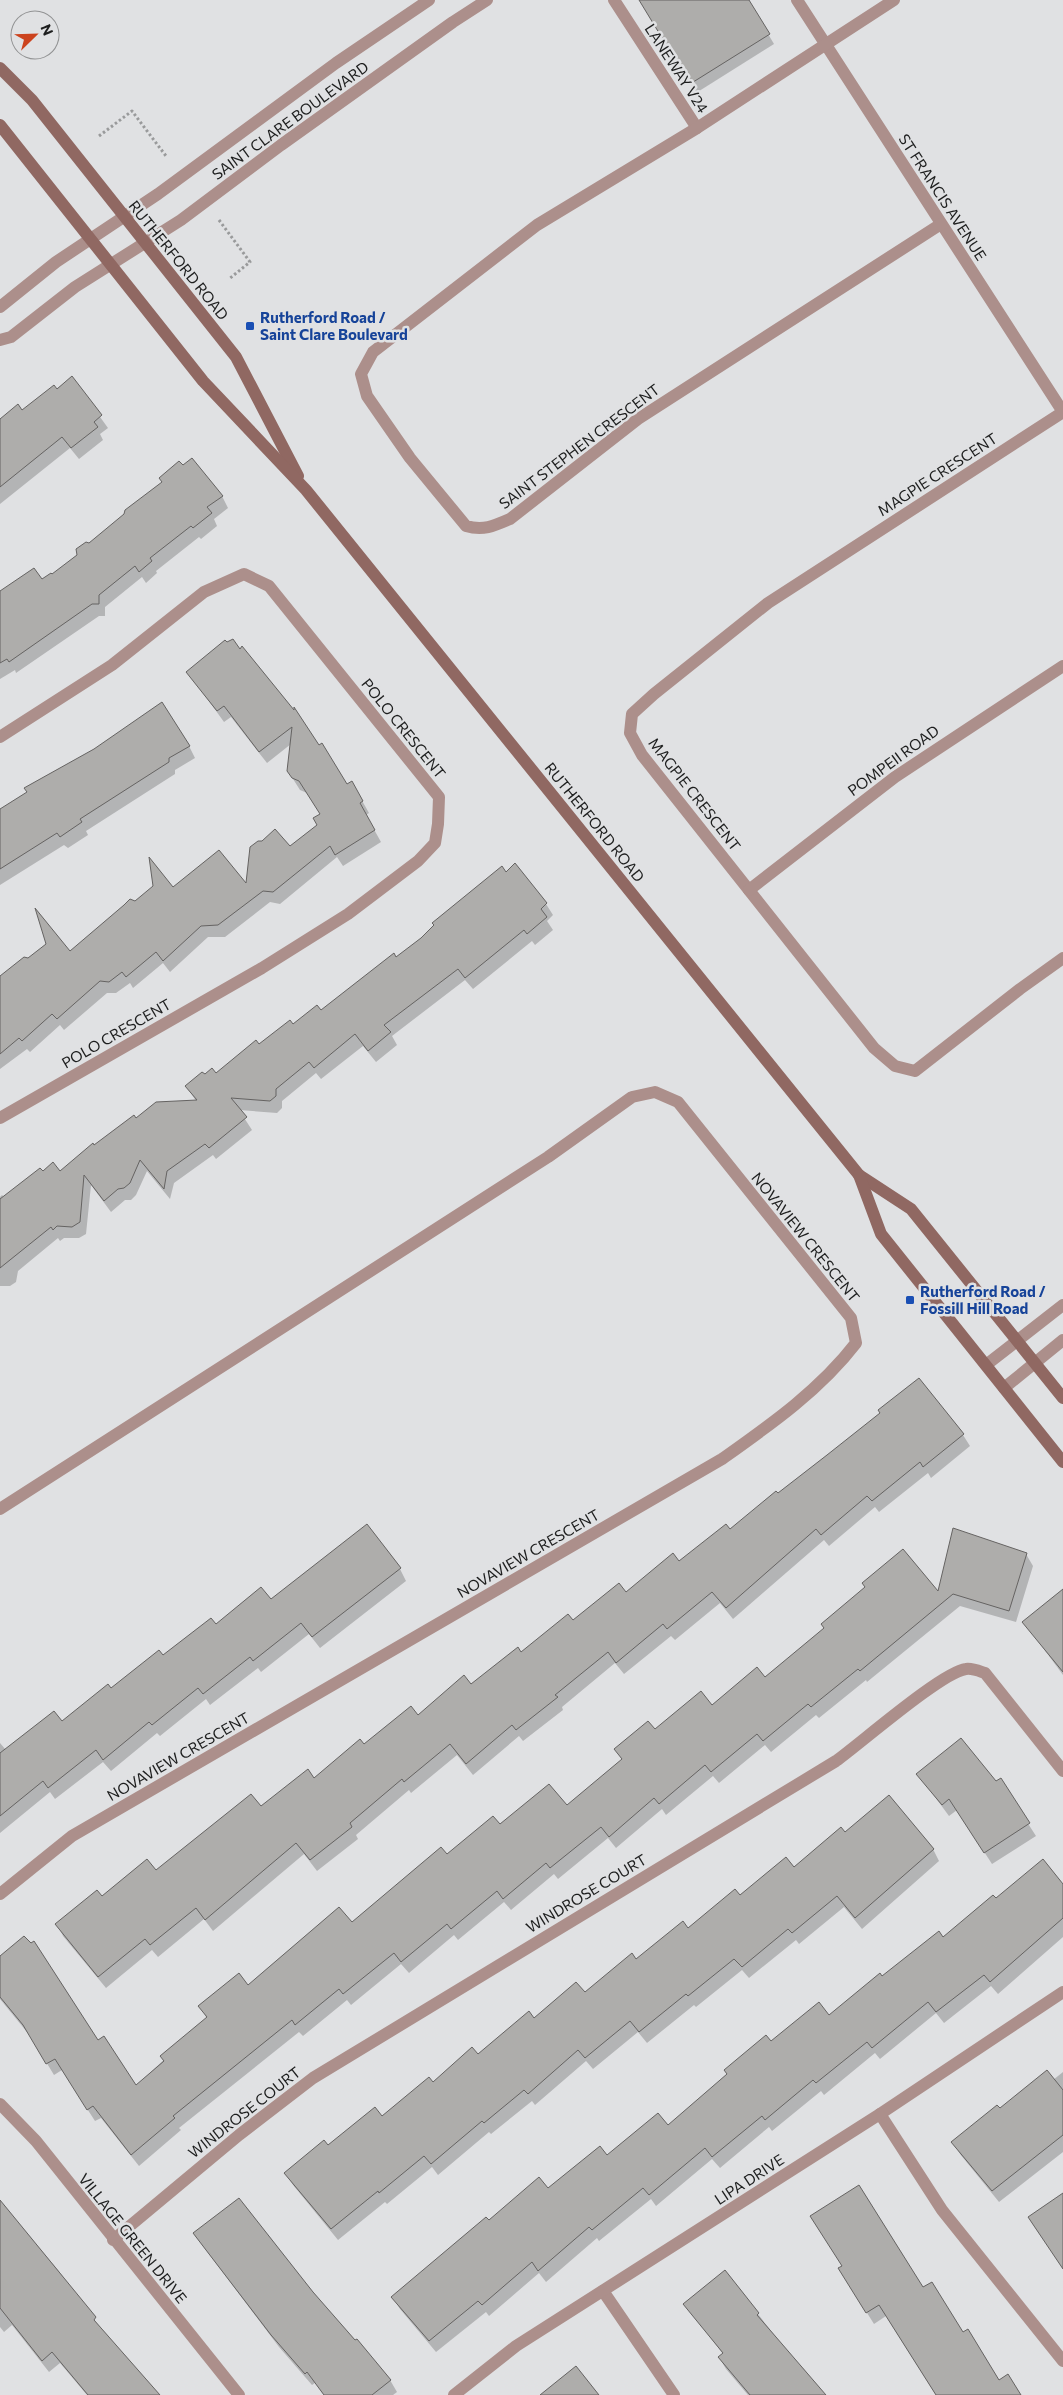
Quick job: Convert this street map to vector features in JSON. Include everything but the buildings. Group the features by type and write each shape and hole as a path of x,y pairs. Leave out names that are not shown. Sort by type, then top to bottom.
{"main road":[{"name":"RUTHERFORD ROAD","path":"0,68 32,100 236,357 306,490"},
{"name":"RUTHERFORD ROAD","path":"0,124 203,381 306,490 860,1175 912,1209 1063,1398"},
{"name":"RUTHERFORD ROAD","path":"860,1175 880,1234 1063,1462"}],"street":[{"name":"SAINT CLARE BOULEVARD","path":"0,307 56,262 124,216 336,63 429,0"},
{"name":"SAINT CLARE BOULEVARD","path":"0,340 11,337 75,287 182,220 288,140 453,22 487,0"},
{"name":"LANEWAY V24","path":"614,0 697,128"},
{"name":"ST FRANCIS AVENUE","path":"797,0 1063,412"},
{"name":"SAINT STEPHEN CRESCENT","path":"894,0 697,128 538,225 373,352 361,374 367,396 410,458 466,526 479,529 493,527 510,519 638,419 941,224"},
{"name":"MAGPIE CRESCENT","path":"1063,412 768,603 654,694 632,714 630,733 642,755 874,1048 895,1066 915,1071 1063,958"},
{"name":"POLO CRESCENT","path":"0,737 112,665 204,592 244,574 269,586 439,797 438,824 434,843 418,861 348,914 262,968 0,1118"},
{"name":"POMPEII ROAD","path":"749,890 895,777 1063,666"},
{"name":"NOVAVIEW CRESCENT","path":"0,1509 532,1167 632,1097 656,1092 678,1102 851,1318 856,1343 830,1374 772,1424 722,1459 72,1836 0,1894"},
{"path":"986,1365 1063,1305"},
{"path":"1004,1388 1063,1340"},
{"name":"WINDROSE COURT","path":"113,2240 238,2135 313,2078 836,1761 915,1699 956,1672 967,1668 985,1673 1063,1771"},
{"name":"LIPA DRIVE","path":"454,2395 516,2346 880,2114 1063,1992"},
{"name":"VILLAGE GREEN DRIVE","path":"2,2111 36,2141 113,2240 239,2395"},
{"path":"880,2114 942,2210 1063,2361"},
{"path":"603,2291 674,2395"}],"path":[{"path":"99,136 132,111 166,156"},
{"path":"219,220 250,262 229,279"}],"place":[{"name":"Rutherford Road / Saint Clare Boulevard","path":"250,326"},
{"name":"Rutherford Road / Fossill Hill Road","path":"910,1300"}]}
